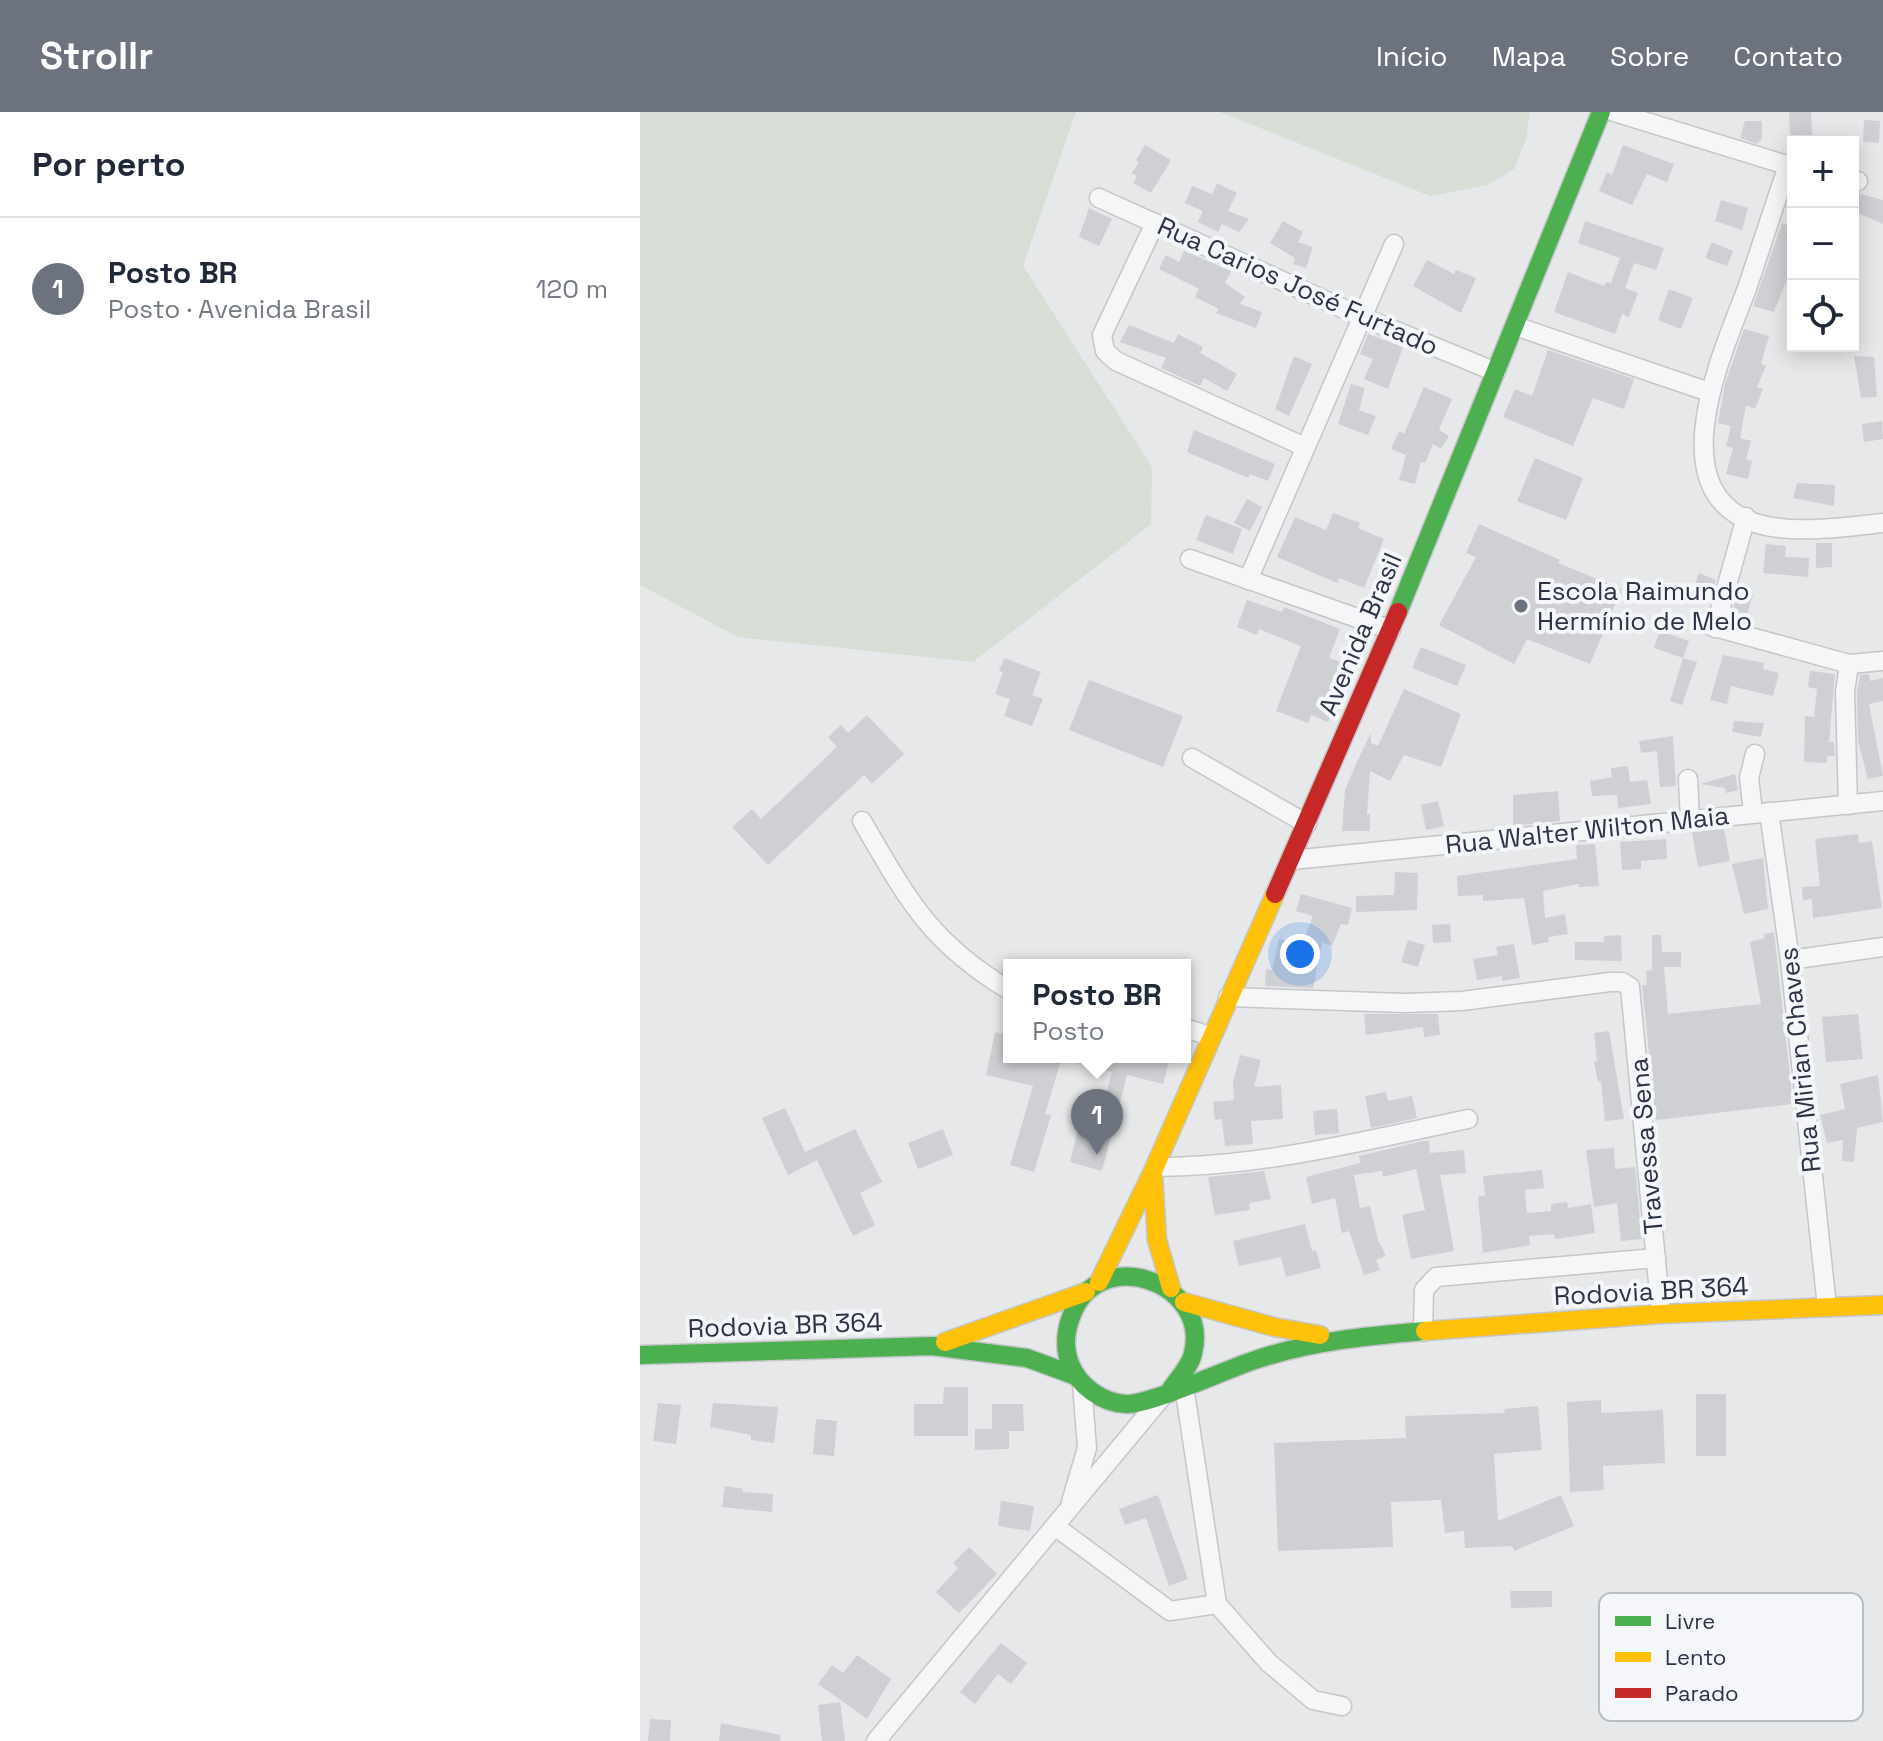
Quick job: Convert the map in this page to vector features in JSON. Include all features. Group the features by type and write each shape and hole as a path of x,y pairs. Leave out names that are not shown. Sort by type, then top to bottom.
{"main road":[{"name":"Avenida Brasil","path":"1092,1287 1154,1169 1210,1036 1292,860 1391,630 1601,112"},
{"name":"Avenida Brasil","path":"1154,1169 1157,1240 1178,1295"},
{"name":"Rodovia BR 364","path":"932,1346 996,1327 1117,1275 1136,1274 1155,1278 1178,1295 1274,1327 1336,1338"},
{"path":"1079,1380 1068,1359 1067,1323 1092,1287"},
{"path":"1173,1390 1187,1371 1195,1348 1195,1332 1178,1295"},
{"name":"Rodovia BR 364","path":"640,1355 932,1346 1027,1358 1079,1380 1112,1402 1148,1402 1292,1347 1336,1338 1661,1314 1883,1305"}],"street":[{"path":"1614,112 1787,165"},
{"path":"1787,174 1709,392 1703,450 1708,479 1723,502 1754,522 1823,530 1883,523"},
{"name":"Rua Carios José Furtado","path":"1099,198 1362,317 1496,372"},
{"path":"1155,223 1102,335 1105,351 1116,361 1305,447"},
{"path":"1248,580 1394,244"},
{"path":"1515,326 1709,392"},
{"path":"1746,517 1713,627 1849,664 1883,661"},
{"path":"1190,559 1391,630"},
{"path":"1848,805 1845,692 1849,664"},
{"name":"Rua Mirian Chaves","path":"1755,754 1749,778 1761,813 1790,960 1827,1307"},
{"path":"1192,758 1307,824"},
{"path":"1688,779 1690,819"},
{"name":"Rua Walter Wilton Maia","path":"1292,860 1883,801"},
{"path":"862,821 908,900 944,945 1003,986"},
{"path":"1790,960 1883,947"},
{"name":"Travessa Sena","path":"1228,997 1405,1003 1462,1001 1622,982 1630,987 1661,1314"},
{"path":"1191,1030 1210,1036"},
{"path":"1154,1169 1233,1163 1348,1145 1468,1119"},
{"name":"Rodovia BR 364","path":"1423,1332 1424,1290 1436,1277 1656,1258"},
{"path":"1068,1512 1087,1448 1079,1380"},
{"path":"876,1741 1173,1390"},
{"path":"1173,1390 1217,1604 1269,1663 1313,1700 1342,1706"},
{"path":"1056,1527 1170,1611 1217,1604"}],"shaded area":[{"path":"640,112 1076,112 1023,266 1152,467 1151,524 973,662 738,637 640,585"},
{"path":"1220,112 1530,112 1526,139 1514,169 1488,185 1430,196"}],"building":[{"path":"1789,112 1811,112 1812,135 1790,135"},
{"path":"1864,120 1880,121 1879,143 1863,142"},
{"path":"1745,121 1762,121 1762,138 1757,144 1740,138"},
{"path":"1145,145 1171,160 1151,193 1133,183 1137,176 1132,173 1139,162 1136,160"},
{"path":"1623,145 1674,164 1667,182 1647,174 1632,205 1599,191 1607,172 1612,175"},
{"path":"1217,183 1237,193 1228,211 1249,219 1239,232 1222,224 1218,232 1198,222 1203,211 1185,203 1192,186 1212,194"},
{"path":"1859,194 1883,200 1883,224 1859,214"},
{"path":"1721,200 1748,208 1742,230 1715,221"},
{"path":"1089,208 1112,219 1099,246 1079,237"},
{"path":"1283,221 1303,232 1298,242 1313,247 1306,268 1293,264 1295,258 1270,243"},
{"path":"1585,221 1664,248 1656,270 1634,263 1625,288 1638,293 1629,317 1622,314 1615,334 1554,312 1568,272 1604,286 1606,282 1611,283 1620,258 1578,243"},
{"path":"1782,223 1787,225 1787,279 1774,312 1753,306"},
{"path":"1712,242 1733,251 1727,266 1705,258"},
{"path":"1184,251 1231,271 1225,283 1245,297 1240,304 1262,312 1256,328 1216,313 1219,309 1195,297 1199,289 1159,269 1166,255 1179,262"},
{"path":"1427,260 1454,274 1456,270 1476,278 1461,313 1413,286"},
{"path":"1669,289 1693,298 1681,329 1658,320"},
{"path":"1129,325 1174,343 1178,334 1203,347 1200,353 1237,374 1227,391 1204,378 1200,386 1161,368 1166,358 1120,342"},
{"path":"1744,329 1769,336 1761,364 1766,366 1757,387 1763,389 1755,409 1746,405 1740,438 1751,441 1746,459 1752,461 1748,479 1726,474 1733,448 1726,446 1731,426 1718,423 1725,384"},
{"path":"1368,334 1403,347 1388,389 1364,379 1373,359 1360,354"},
{"path":"1548,350 1634,379 1624,409 1593,398 1573,446 1503,417 1515,389 1532,396"},
{"path":"1294,356 1312,364 1289,416 1275,409"},
{"path":"1854,356 1874,357 1877,397 1861,398"},
{"path":"1351,384 1365,388 1359,410 1376,416 1368,435 1338,424"},
{"path":"1424,387 1452,399 1439,430 1449,436 1441,449 1433,444 1425,463 1421,462 1415,484 1399,480 1406,455 1391,449 1399,431 1404,434"},
{"path":"1882,421 1883,439 1864,442 1862,424"},
{"path":"1194,430 1275,464 1268,481 1250,474 1248,478 1187,452"},
{"path":"1535,458 1583,478 1566,520 1517,501"},
{"path":"1797,483 1835,485 1834,506 1793,498"},
{"path":"1247,499 1262,507 1250,531 1234,523"},
{"path":"1333,513 1360,523 1358,528 1384,539 1364,588 1339,578 1337,583 1277,557 1295,517 1326,530"},
{"path":"1206,515 1242,529 1233,554 1196,540"},
{"name":"Escola Raimundo Hermínio de Melo","path":"1479,524 1560,560 1558,563 1622,589 1590,664 1527,639 1514,664 1439,625 1476,557 1466,553"},
{"path":"1816,543 1832,543 1832,567 1816,568"},
{"path":"1766,544 1786,546 1785,557 1809,558 1808,577 1763,573"},
{"path":"1699,573 1716,580 1710,600 1692,593"},
{"path":"1738,589 1753,595 1747,615 1733,610"},
{"path":"1247,600 1282,612 1284,607 1340,629 1329,658 1350,665 1328,722 1311,715 1308,723 1276,711 1301,646 1259,629 1257,635 1237,627"},
{"path":"1660,631 1689,641 1683,658 1654,648"},
{"path":"1421,647 1466,665 1457,686 1412,668"},
{"path":"1723,655 1764,663 1763,669 1779,673 1773,696 1731,686 1727,704 1710,700"},
{"path":"1004,658 1041,672 1032,695 1043,699 1032,726 1004,716 1010,699 995,694 1003,672 999,671"},
{"path":"1683,658 1697,662 1682,705 1670,701"},
{"path":"1810,671 1835,674 1829,742 1834,742 1835,756 1827,756 1827,763 1804,762 1805,716 1814,717 1817,689 1808,687"},
{"path":"1869,674 1870,681 1883,678 1883,701 1869,704 1883,776 1868,779 1858,741 1857,693 1860,675"},
{"path":"1089,680 1183,716 1163,767 1069,730"},
{"path":"1404,689 1461,714 1441,767 1404,755 1390,781 1370,771 1367,814 1370,814 1370,831 1342,831 1345,790 1356,764 1371,733 1371,743 1378,746"},
{"path":"867,715 904,754 872,784 864,775 768,865 732,827 752,809 761,819 837,747 828,737 841,725 848,733"},
{"path":"1734,721 1764,723 1761,737 1732,732"},
{"path":"1673,736 1676,786 1660,787 1657,751 1641,753 1639,741"},
{"path":"1628,766 1630,782 1647,780 1651,804 1618,808 1617,795 1592,796 1590,781 1612,777 1611,768"},
{"path":"1735,774 1738,790 1726,793 1725,788 1700,784"},
{"path":"1558,791 1560,821 1513,826 1513,795"},
{"path":"1438,801 1444,826 1426,830 1421,805"},
{"path":"1724,829 1730,861 1698,867 1692,832"},
{"path":"1858,834 1859,843 1872,841 1882,908 1813,918 1812,899 1803,900 1802,887 1820,886 1815,839"},
{"path":"1666,839 1667,859 1641,861 1641,869 1622,870 1620,842"},
{"path":"1595,844 1599,886 1579,887 1579,884 1543,891 1545,918 1565,914 1568,934 1548,937 1549,942 1532,945 1524,898 1483,901 1483,895 1458,896 1457,876 1577,859 1576,845"},
{"path":"1763,858 1768,909 1744,914 1732,864"},
{"path":"1395,872 1418,873 1417,910 1356,912 1356,896 1394,895"},
{"path":"1301,894 1352,908 1348,925 1341,924 1332,946 1322,942 1313,988 1265,986 1266,969 1272,970 1279,939 1302,944 1313,916 1296,911"},
{"path":"1450,924 1451,942 1433,943 1432,925"},
{"path":"1774,932 1793,1104 1656,1120 1642,985 1647,985 1646,971 1652,970 1652,935 1661,935 1662,952 1681,952 1681,967 1664,967 1668,1014 1761,1004 1750,942"},
{"path":"1621,935 1622,961 1575,960 1575,942 1604,942 1604,936"},
{"path":"1408,940 1425,945 1418,967 1401,962"},
{"path":"1514,944 1520,978 1502,981 1502,976 1477,980 1473,959 1498,955 1496,947"},
{"path":"1364,1014 1438,1014 1440,1035 1424,1037 1423,1027 1366,1035"},
{"path":"1858,1014 1863,1059 1826,1062 1822,1017"},
{"path":"1609,1031 1624,1119 1605,1121 1601,1081 1598,1082 1594,1062 1597,1061 1594,1033"},
{"path":"995,1032 1003,1034 1003,1063 1060,1063 1045,1114 1051,1115 1034,1172 1010,1165 1033,1086 986,1075"},
{"path":"1240,1055 1261,1060 1254,1087 1281,1085 1283,1119 1251,1121 1253,1144 1225,1146 1222,1119 1215,1120 1213,1102 1234,1100 1233,1082"},
{"path":"1076,1063 1168,1063 1163,1084 1127,1075 1102,1171 1070,1162 1080,1121 1098,1125 1112,1072"},
{"path":"1878,1075 1883,1122 1857,1128 1854,1162 1842,1161 1843,1140 1827,1143 1820,1115 1845,1109 1840,1084"},
{"path":"1386,1092 1388,1101 1412,1096 1417,1118 1371,1128 1365,1096"},
{"path":"785,1108 805,1152 855,1129 882,1182 860,1193 875,1225 853,1236 817,1160 788,1175 762,1118"},
{"path":"1337,1109 1339,1133 1315,1135 1313,1111"},
{"path":"943,1129 953,1155 918,1169 908,1143"},
{"path":"1429,1141 1430,1153 1464,1150 1466,1173 1440,1175 1454,1251 1411,1259 1402,1215 1425,1210 1416,1169 1383,1177 1382,1171 1354,1175 1360,1208 1370,1206 1378,1240 1386,1256 1376,1260 1380,1270 1364,1275 1349,1231 1342,1233 1335,1198 1312,1204 1306,1177 1360,1163 1359,1156"},
{"path":"1614,1148 1615,1169 1635,1167 1642,1239 1621,1241 1617,1203 1594,1207 1586,1150"},
{"path":"1542,1170 1544,1188 1525,1190 1527,1213 1551,1211 1551,1204 1567,1202 1568,1208 1591,1204 1595,1233 1555,1239 1554,1234 1529,1236 1530,1245 1483,1253 1478,1197 1485,1195 1483,1176"},
{"path":"1264,1171 1271,1199 1249,1203 1250,1210 1215,1215 1208,1177"},
{"path":"1305,1224 1312,1251 1316,1250 1321,1268 1286,1277 1281,1257 1239,1266 1233,1241"},
{"path":"944,1387 968,1387 968,1436 914,1436 914,1404 943,1404"},
{"path":"1696,1394 1726,1394 1726,1456 1696,1456"},
{"path":"1601,1400 1601,1413 1663,1410 1665,1463 1603,1466 1604,1490 1570,1492 1567,1402"},
{"path":"658,1403 681,1405 676,1444 653,1441"},
{"path":"713,1403 778,1407 774,1443 751,1440 751,1435 710,1427"},
{"path":"992,1404 1023,1404 1024,1431 1009,1431 1009,1449 975,1450 975,1429 992,1429"},
{"path":"1538,1406 1542,1450 1494,1454 1498,1521 1561,1495 1574,1526 1514,1551 1512,1546 1465,1548 1464,1531 1445,1533 1441,1500 1391,1502 1393,1547 1278,1551 1274,1443 1406,1438 1405,1416 1505,1413 1504,1409"},
{"path":"816,1419 837,1421 834,1456 813,1454"},
{"path":"725,1486 743,1489 742,1492 773,1494 772,1512 722,1507"},
{"path":"1158,1495 1188,1579 1169,1586 1146,1518 1125,1525 1119,1509"},
{"path":"1001,1501 1034,1506 1030,1531 998,1526"},
{"path":"969,1547 997,1574 959,1613 936,1592 958,1568 953,1563"},
{"path":"1510,1591 1552,1591 1552,1607 1511,1608"},
{"path":"1001,1643 1027,1663 1011,1684 998,1674 975,1704 960,1692"},
{"path":"857,1655 891,1679 867,1719 818,1684 832,1665 843,1673"},
{"path":"840,1702 845,1741 822,1741 818,1705"},
{"path":"650,1719 671,1720 670,1741 648,1741"},
{"path":"721,1723 781,1735 780,1741 719,1741"}],"traffic: fast":[{"path":"1398,612 1601,112"},
{"path":"1171,1389 1193,1353 1194,1328 1185,1307 1169,1291 1148,1280 1126,1277 1104,1281 1084,1294 1067,1329 1066,1346 1070,1364 1092,1392 1126,1404 1153,1399 1258,1359 1299,1348 1361,1337 1425,1331"},
{"path":"640,1355 932,1346 1027,1358 1076,1376"}],"traffic: slow":[{"path":"1099,1282 1153,1171 1275,894"},
{"path":"1153,1174 1157,1240 1171,1288"},
{"path":"945,1342 1086,1292"},
{"path":"1184,1302 1274,1327 1320,1335"},
{"path":"1425,1331 1661,1314 1883,1305"}],"traffic: jam":[{"path":"1275,894 1398,612"}],"place":[{"name":"Escola Raimundo Hermínio de Melo","path":"1521,606"},
{"name":"Posto BR","path":"1097,1155"}]}
